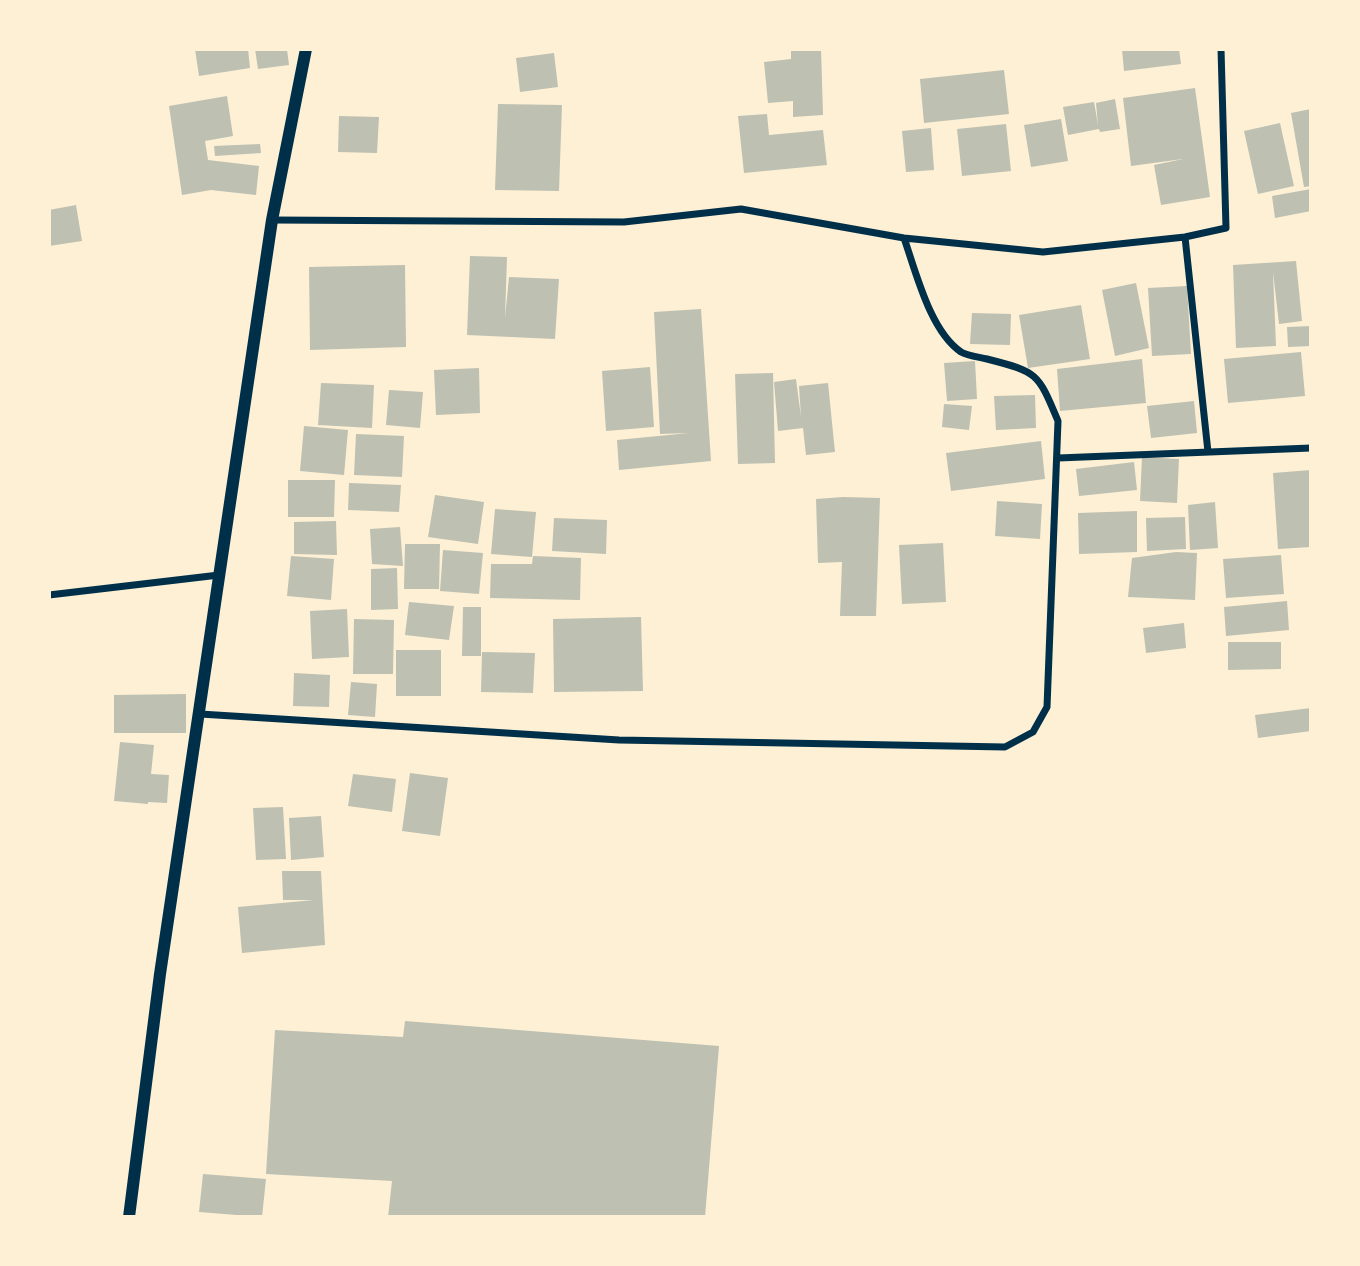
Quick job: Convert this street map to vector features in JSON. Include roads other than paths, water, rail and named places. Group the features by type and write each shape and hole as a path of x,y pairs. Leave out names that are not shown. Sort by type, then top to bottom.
{"street":[{"path":"129,1217 160,974 272,220 306,49"},
{"path":"272,220 624,222 741,209 904,238 1043,252 1185,237 1226,228 1221,49"},
{"path":"1185,237 1208,452"},
{"path":"200,714 619,740 1005,747 1032,732 1047,707 1058,421 1043,386 1026,369 962,352 949,339 934,319 904,238"},
{"path":"1058,458 1311,448"},
{"path":"49,595 220,575"}]}
